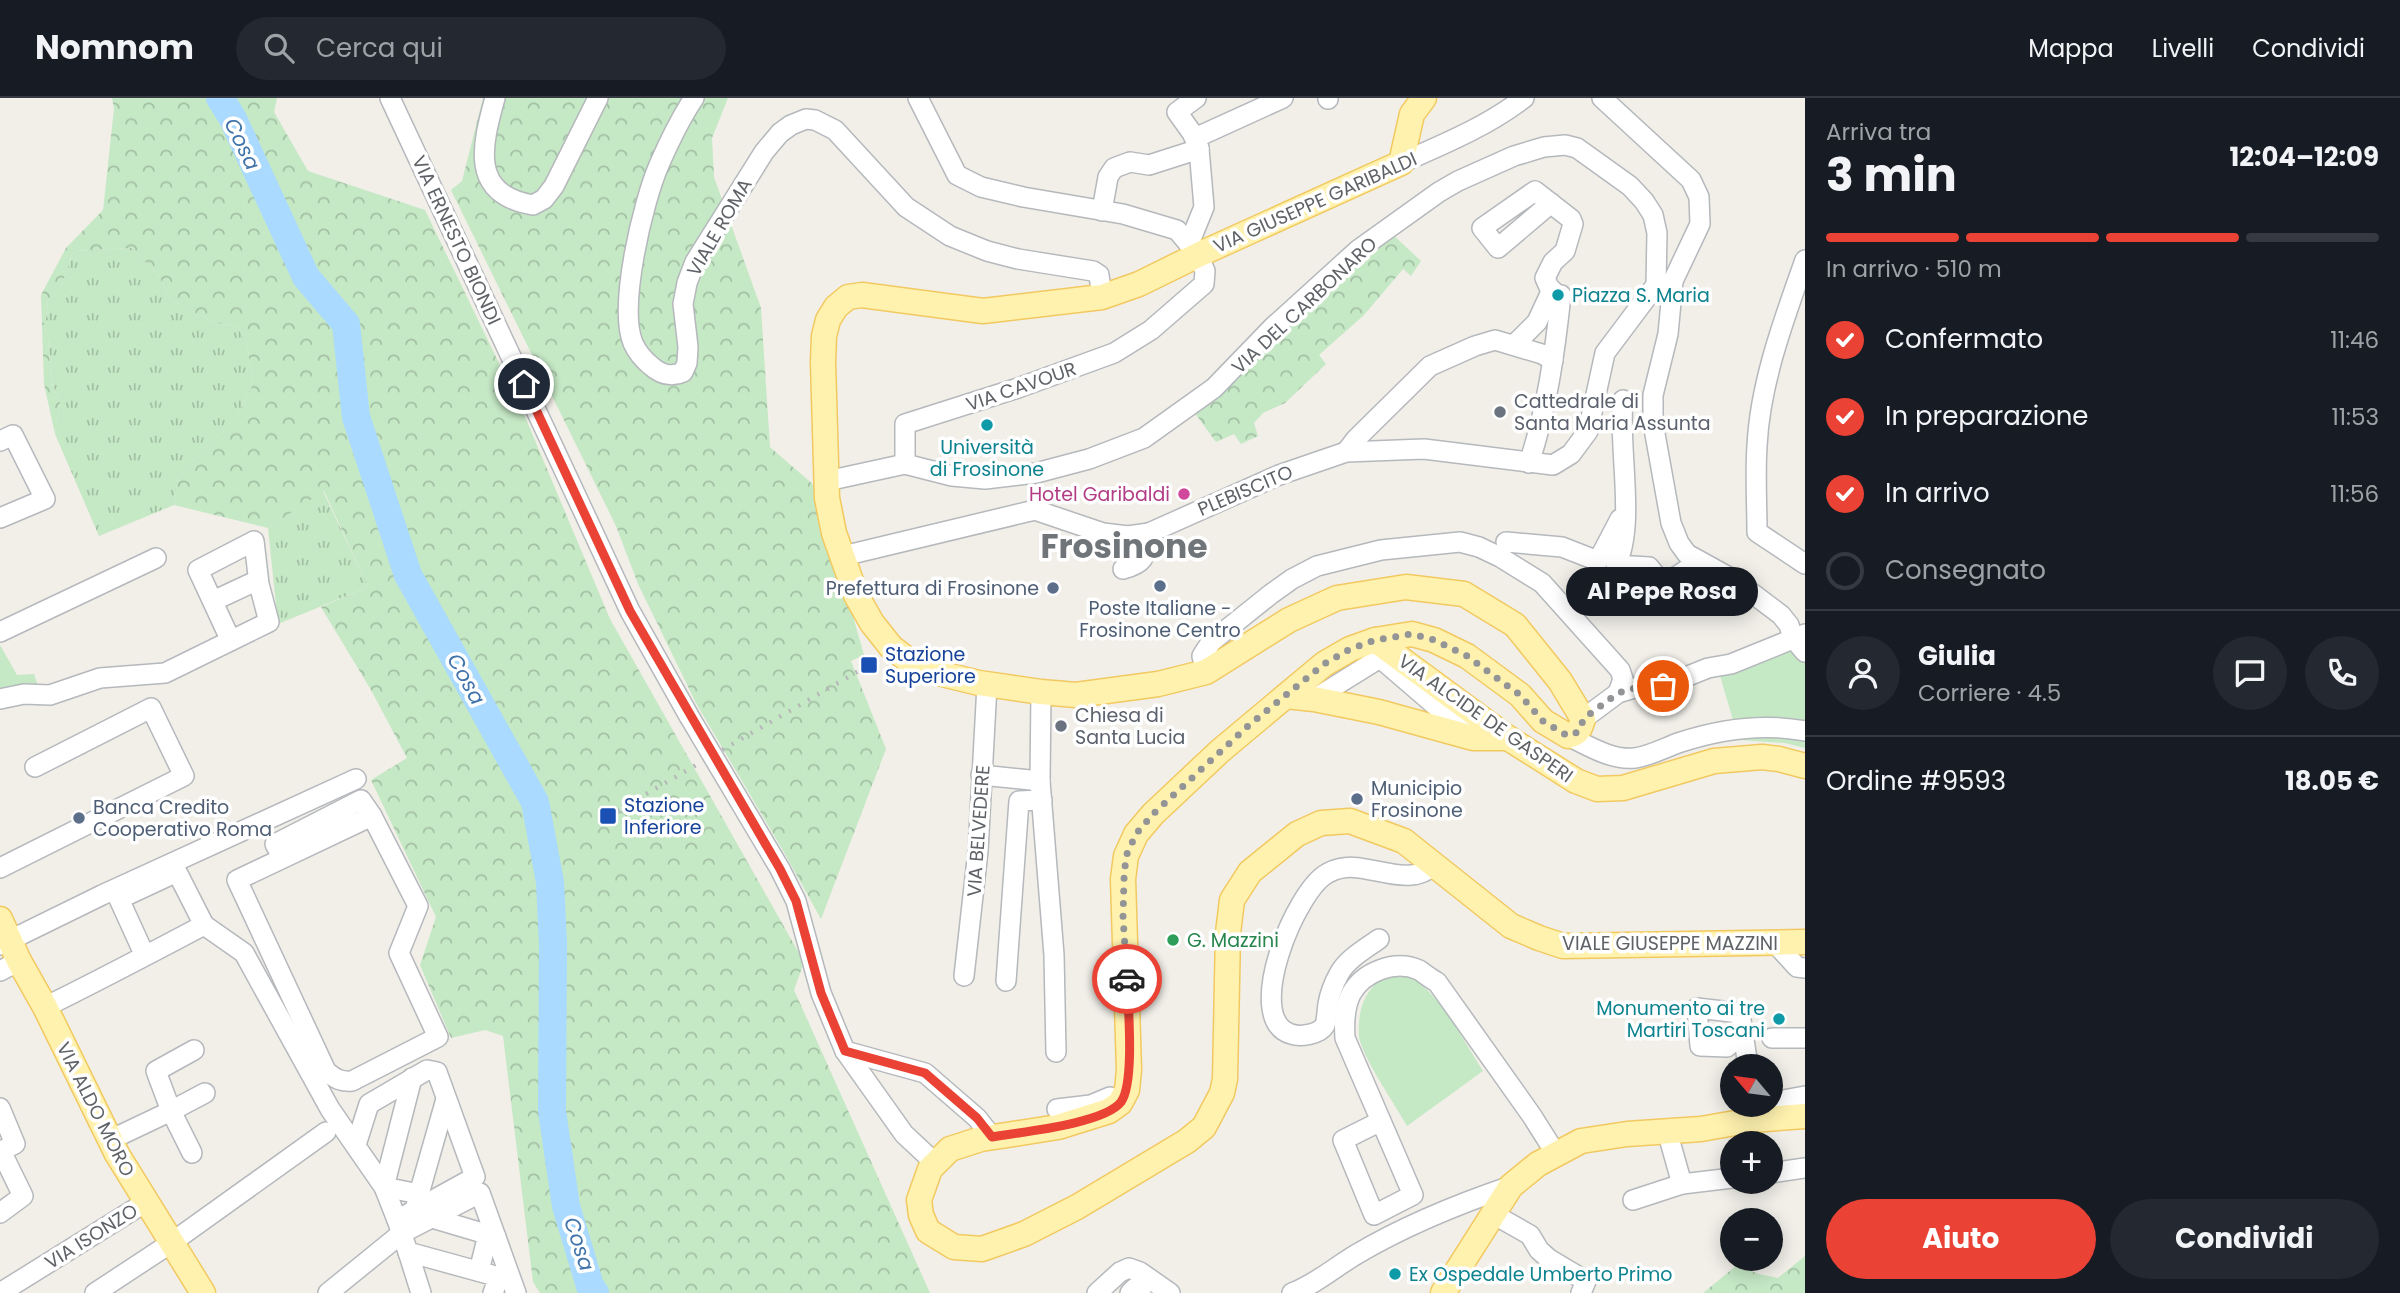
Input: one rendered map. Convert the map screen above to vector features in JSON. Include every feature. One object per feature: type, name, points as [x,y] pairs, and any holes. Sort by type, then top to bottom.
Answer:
[{"type":"main road","points":[[1401,163],[1412,114],[1424,98]]},
{"type":"main road","name":"VIA GIUSEPPE GARIBALDI","points":[[827,481],[824,336],[828,320],[836,307],[848,297],[887,297],[983,311],[1102,297],[1139,284],[1194,250],[1401,163]]},
{"type":"main road","points":[[827,481],[827,498],[834,533],[846,572],[872,623],[891,647],[908,660],[942,674],[987,685],[1076,695],[1158,684],[1206,672],[1289,620],[1337,598],[1406,587],[1418,588],[1464,594],[1515,625],[1560,681],[1576,727],[1543,721],[1520,695],[1467,656],[1434,640],[1412,634],[1375,640],[1350,649],[1324,664],[1211,759],[1153,814],[1136,834],[1126,856],[1124,879],[1129,1070],[1127,1090],[1120,1103],[1108,1111],[1058,1127],[992,1137],[950,1149],[935,1163]]},
{"type":"main road","name":"VIA ALCIDE DE GASPERI","points":[[1375,640],[1508,737],[1576,780],[1597,789],[1623,788],[1714,761],[1762,758],[1779,759],[1805,766]]},
{"type":"main road","points":[[1286,696],[1379,712],[1473,738],[1508,737]]},
{"type":"main road","name":"VIALE GIUSEPPE MAZZINI","points":[[935,1163],[930,1169],[919,1200],[921,1215],[928,1231],[954,1247],[982,1249],[1024,1234],[1077,1207],[1187,1141],[1204,1127],[1222,1093],[1225,1079],[1228,933],[1233,900],[1250,872],[1297,834],[1321,823],[1350,821],[1404,841],[1511,926],[1563,946],[1805,942]]},
{"type":"main road","name":"VIA ALDO MORO","points":[[6,947],[45,1007],[110,1140],[203,1293]]},
{"type":"main road","points":[[1783,1114],[1805,1116]]},
{"type":"main road","points":[[1443,1293],[1511,1185],[1538,1164],[1581,1141],[1627,1134],[1701,1129],[1736,1117]]},
{"type":"street","points":[[495,98],[484,136],[483,165],[491,182],[505,196],[533,205],[544,199],[554,186],[598,98]]},
{"type":"street","name":"VIALE ROMA","points":[[694,98],[658,167],[639,235],[628,316],[633,342],[641,356],[662,374],[674,376],[683,372],[687,363],[683,304],[695,262],[764,152],[790,125],[806,119],[815,120],[835,130],[905,207],[950,236],[987,251],[1018,259],[1093,271],[1099,275],[1102,297]]},
{"type":"street","points":[[918,98],[957,175],[981,187],[1123,214],[1177,230],[1194,250]]},
{"type":"street","points":[[1194,250],[1204,207],[1197,143],[1177,112],[1196,98]]},
{"type":"street","points":[[1102,211],[1108,177],[1114,168],[1130,162],[1149,165],[1283,98]]},
{"type":"street","name":"VIA GIUSEPPE GARIBALDI","points":[[1401,163],[1465,136],[1524,98]]},
{"type":"street","points":[[1602,98],[1696,188],[1701,212],[1700,224],[1664,283]]},
{"type":"street","name":"VIA ERNESTO BIONDI","points":[[393,101],[630,611],[796,901],[821,993],[845,1051],[904,1134],[935,1163]]},
{"type":"street","name":"VIA DEL CARBONARO","points":[[905,464],[952,476],[985,479],[1036,473],[1089,459],[1144,438],[1214,388],[1273,327],[1369,243],[1458,181],[1514,156],[1544,147],[1565,145],[1577,148],[1630,186],[1653,215],[1664,283],[1668,334],[1653,395],[1653,423],[1671,523],[1679,544],[1687,554],[1736,581],[1781,615],[1802,638]]},
{"type":"street","points":[[1551,203],[1571,219],[1573,224],[1565,251],[1553,262],[1545,278],[1556,294]]},
{"type":"street","name":"VIA CAVOUR","points":[[905,464],[905,424],[1018,388],[1114,353],[1151,330],[1204,284],[1205,271],[1194,250]]},
{"type":"street","points":[[1805,260],[1773,359],[1760,418],[1757,445],[1757,533],[1805,564]]},
{"type":"street","name":"PLEBISCITO","points":[[843,556],[1035,510],[1103,533],[1128,536],[1149,533],[1279,475],[1346,452],[1424,449],[1553,465],[1562,461],[1588,432],[1605,353],[1664,283]]},
{"type":"street","points":[[1514,345],[1537,322],[1550,294],[1561,295],[1543,413],[1529,463]]},
{"type":"street","points":[[1346,452],[1430,366],[1495,340],[1553,360]]},
{"type":"street","points":[[1623,400],[1621,436],[1626,526],[1621,554],[1616,565],[1648,567],[1662,583],[1678,576],[1699,561]]},
{"type":"street","points":[[0,442],[13,435],[45,499],[0,518]]},
{"type":"street","points":[[827,481],[905,464]]},
{"type":"street","points":[[1506,542],[1562,547],[1598,561],[1625,512]]},
{"type":"street","points":[[1122,569],[1136,565],[1145,557],[1149,533]]},
{"type":"street","points":[[0,699],[24,694],[50,695],[100,678],[165,673],[231,641],[269,622],[258,580],[254,541],[198,570],[231,641]]},
{"type":"street","points":[[1206,672],[1202,656],[1211,642],[1292,579],[1317,566],[1381,550],[1460,542],[1500,557],[1542,583],[1620,670],[1623,680],[1618,693]]},
{"type":"street","points":[[0,632],[156,558]]},
{"type":"street","points":[[213,601],[258,580]]},
{"type":"street","points":[[1802,638],[1731,664],[1708,668],[1663,686],[1638,687],[1618,693],[1576,727],[1599,751],[1634,758],[1683,741],[1734,729],[1767,726],[1805,731]]},
{"type":"street","points":[[1314,699],[1380,658],[1473,738]]},
{"type":"street","name":"VIA BELVEDERE","points":[[964,976],[975,886],[987,685]]},
{"type":"street","points":[[1041,692],[1041,791],[1054,955],[1056,1052]]},
{"type":"street","points":[[0,868],[184,776],[150,708],[35,768]]},
{"type":"street","points":[[981,775],[1041,791]]},
{"type":"street","points":[[6,947],[102,895],[356,779]]},
{"type":"street","points":[[1006,981],[1019,801],[1041,791]]},
{"type":"street","points":[[372,816],[418,906],[399,953],[438,1037],[428,1043],[352,1081],[335,1079],[326,1071],[237,880],[372,816]]},
{"type":"street","points":[[1379,939],[1340,971],[1331,991],[1325,1025],[1318,1031],[1305,1035],[1291,1034],[1278,1027],[1271,1014],[1273,977],[1293,917],[1312,886],[1328,873],[1350,866],[1412,875],[1436,865]]},
{"type":"street","points":[[145,956],[119,899],[177,872],[204,925],[244,953],[330,1109],[384,1187],[421,1293]]},
{"type":"street","points":[[45,1007],[204,925]]},
{"type":"street","points":[[1775,943],[1797,967],[1805,968]]},
{"type":"street","points":[[1381,1121],[1343,1140],[1374,1215],[1413,1195],[1381,1121],[1345,1038],[1344,1017],[1352,993],[1368,975],[1390,966],[1416,969],[1437,982],[1556,1154]]},
{"type":"street","points":[[1057,1109],[1091,1105],[1116,1095],[1119,1048],[1128,1031]]},
{"type":"street","points":[[1743,1031],[1746,1054]]},
{"type":"street","points":[[1772,1038],[1805,1038]]},
{"type":"street","points":[[384,1187],[430,1049],[428,1043]]},
{"type":"street","points":[[192,1153],[171,1111],[156,1070],[194,1050]]},
{"type":"street","points":[[845,1051],[925,1073],[977,1118],[992,1137]]},
{"type":"street","points":[[330,1109],[369,1104],[420,1074],[437,1072],[478,1185],[505,1286]]},
{"type":"street","points":[[110,1140],[205,1093]]},
{"type":"street","points":[[1783,1100],[1805,1096]]},
{"type":"street","points":[[327,1293],[402,1235],[422,1207],[446,1098]]},
{"type":"street","points":[[356,1145],[369,1104]]},
{"type":"street","points":[[0,1108],[15,1144],[1,1151],[23,1196],[0,1213]]},
{"type":"street","points":[[1667,1131],[1682,1184]]},
{"type":"street","points":[[95,1293],[171,1243],[326,1132]]},
{"type":"street","points":[[1783,1171],[1805,1168]]},
{"type":"street","points":[[1633,1200],[1682,1184],[1720,1179]]},
{"type":"street","points":[[422,1207],[478,1185]]},
{"type":"street","points":[[1292,1293],[1308,1287],[1358,1254],[1448,1208],[1511,1185]]},
{"type":"street","points":[[384,1187],[422,1207],[492,1236]]},
{"type":"street","name":"VIA ISONZO","points":[[0,1293],[146,1202]]},
{"type":"street","points":[[1493,1214],[1530,1235],[1539,1250],[1549,1259],[1586,1281],[1581,1293]]},
{"type":"street","points":[[402,1235],[505,1286]]},
{"type":"street","points":[[479,1271],[492,1236]]},
{"type":"street","points":[[1097,1293],[1120,1272],[1129,1268],[1140,1272],[1170,1293]]},
{"type":"street","points":[[1130,1293],[1135,1288],[1141,1293]]},
{"type":"green space","points":[[112,98],[277,98],[274,112],[308,171],[425,210],[526,419],[610,619],[804,962],[794,990],[930,1293],[540,1293],[533,1282],[503,1036],[485,1030],[451,1038],[420,965],[436,917],[371,780],[407,758],[371,690],[321,607],[368,587],[324,491],[268,528],[174,505],[178,477],[238,414],[253,384],[247,343],[237,327],[212,322],[170,299],[159,276],[132,248],[73,251],[60,291],[47,301],[48,310],[44,325],[48,337],[51,381],[60,402],[55,434],[44,384],[41,295],[66,248],[103,210],[114,109]]},
{"type":"green space","points":[[483,98],[728,98],[712,138],[714,177],[761,308],[770,447],[816,487],[864,655],[851,661],[886,749],[821,919],[696,703],[638,584],[616,526],[451,190],[462,181]]},
{"type":"green space","points":[[1391,233],[1421,261],[1411,276],[1403,269],[1364,315],[1319,355],[1326,364],[1285,403],[1263,413],[1254,423],[1258,436],[1241,444],[1234,434],[1216,442],[1194,412]]},
{"type":"green space","points":[[132,248],[159,276],[170,299],[212,322],[237,327],[247,343],[253,384],[238,414],[178,477],[174,505],[99,536],[55,434],[60,402],[51,381],[48,337],[44,325],[48,310],[47,301],[60,291],[73,251]]},
{"type":"green space","points":[[323,491],[368,587],[278,624],[268,528]]},
{"type":"green space","points":[[0,645],[17,675],[34,674],[40,692],[0,693]]},
{"type":"green space","points":[[1787,647],[1805,662],[1805,748],[1785,743],[1739,740],[1720,676]]},
{"type":"green space","points":[[1403,973],[1416,980],[1439,1003],[1483,1071],[1407,1126],[1369,1061],[1359,1033],[1362,1005],[1370,990],[1384,978]]},
{"type":"green space","points":[[1805,1256],[1805,1293],[1703,1293],[1730,1271],[1752,1271],[1778,1278]]},
{"type":"waterway","name":"Cosa","points":[[220,98],[233,119],[306,277],[346,324],[356,417],[408,575],[535,802],[550,882],[553,943],[552,1111],[566,1206],[590,1286],[595,1293]]},
{"type":"railway","points":[[608,816],[869,665]]},
{"type":"way so far","points":[[1127,979],[1123,917],[1124,879],[1126,856],[1136,834],[1153,814],[1248,726],[1324,664],[1350,649],[1375,640],[1412,634],[1434,640],[1467,656],[1520,695],[1543,721],[1568,736],[1580,729],[1583,719],[1618,693],[1638,687],[1663,686]]},
{"type":"place","name":"Piazza S. Maria","points":[[1558,295]]},
{"type":"place","name":"Cattedrale di Santa Maria Assunta","points":[[1500,412]]},
{"type":"place","name":"Università di Frosinone","points":[[987,425]]},
{"type":"place","name":"Hotel Garibaldi","points":[[1184,494]]},
{"type":"place","name":"Poste Italiane - Frosinone Centro","points":[[1160,586]]},
{"type":"place","name":"Prefettura di Frosinone","points":[[1053,588]]},
{"type":"place","name":"Stazione Superiore","points":[[869,665]]},
{"type":"place","name":"Al Pepe Rosa","points":[[1663,686]]},
{"type":"place","name":"Chiesa di Santa Lucia","points":[[1061,726]]},
{"type":"place","name":"Municipio Frosinone","points":[[1357,799]]},
{"type":"place","name":"Stazione Inferiore","points":[[608,816]]},
{"type":"place","name":"Banca Credito Cooperativo Roma","points":[[79,818]]},
{"type":"place","name":"G. Mazzini","points":[[1173,940]]},
{"type":"place","name":"Monumento ai tre Martiri Toscani","points":[[1779,1019]]},
{"type":"place","name":"Ex Ospedale Umberto Primo","points":[[1395,1274]]},
{"type":"district","name":"Frosinone","points":[[1124,546]]},
{"type":"route","points":[[524,384],[630,611],[796,901],[821,993],[845,1051],[925,1073],[977,1118],[992,1137],[1058,1127],[1108,1111],[1120,1103],[1127,1090],[1127,979]]}]
